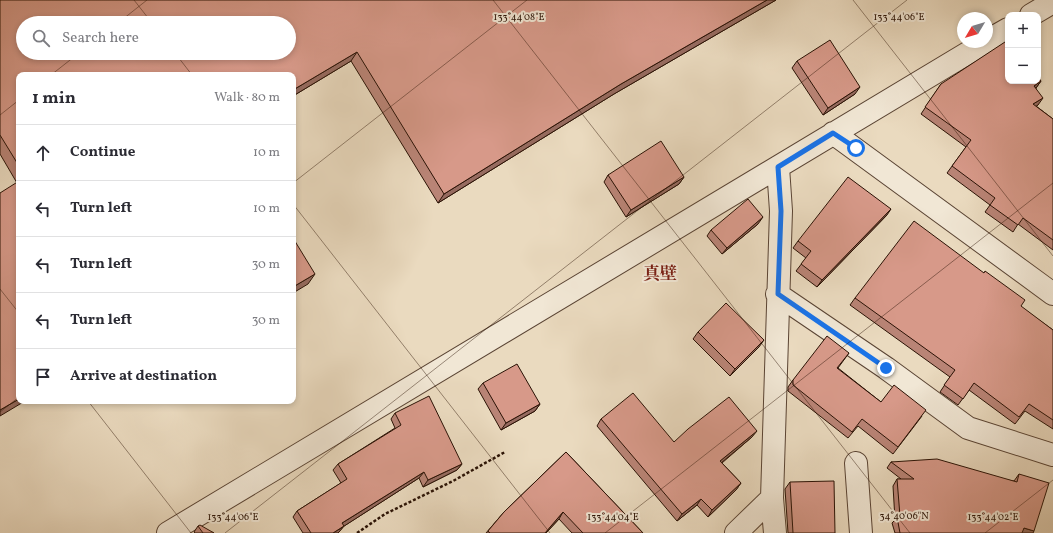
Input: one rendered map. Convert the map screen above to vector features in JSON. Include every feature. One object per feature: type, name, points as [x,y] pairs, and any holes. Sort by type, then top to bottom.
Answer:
[{"type":"street","points":[[1036,12],[1053,2]]},
{"type":"street","points":[[993,38],[1005,31]]},
{"type":"street","points":[[168,533],[976,48]]},
{"type":"street","points":[[833,133],[1053,294]]},
{"type":"street","points":[[775,533],[772,498],[781,211],[778,167]]},
{"type":"street","points":[[778,294],[886,368],[968,428],[1053,455]]},
{"type":"street","points":[[856,463],[861,533]]},
{"type":"street","points":[[736,533],[772,498]]},
{"type":"path","points":[[357,533],[385,514],[454,481],[505,452]]},
{"type":"building","points":[[0,0],[767,0],[621,84],[444,194],[357,52],[296,88],[296,72],[16,72],[16,161],[0,135]]},
{"type":"building","points":[[830,40],[860,87],[828,108],[797,61]]},
{"type":"building","points":[[1005,42],[1005,84],[1037,84],[1034,86],[1043,98],[1033,104],[1053,119],[1053,240],[1023,218],[1018,225],[990,205],[995,198],[952,166],[971,140],[925,107],[941,84]]},
{"type":"building","points":[[661,141],[684,177],[631,210],[608,175]]},
{"type":"building","points":[[848,177],[891,209],[822,280],[801,264],[811,251],[798,241]]},
{"type":"building","points":[[16,183],[16,401],[0,410],[0,193]]},
{"type":"building","points":[[748,199],[763,217],[727,248],[711,230]]},
{"type":"building","points":[[914,221],[984,273],[985,271],[1025,300],[1021,306],[1053,330],[1053,420],[1029,404],[1019,417],[974,383],[963,399],[944,385],[955,370],[855,298]]},
{"type":"building","points":[[296,243],[315,274],[296,285]]},
{"type":"building","points":[[726,303],[764,340],[735,369],[698,332]]},
{"type":"building","points":[[827,336],[849,353],[837,368],[881,402],[894,385],[926,410],[898,447],[862,419],[852,432],[793,385],[793,380]]},
{"type":"building","points":[[517,364],[540,404],[506,423],[483,383]]},
{"type":"building","points":[[633,393],[674,442],[729,397],[757,431],[720,461],[741,483],[712,510],[701,499],[682,514],[601,419]]},
{"type":"building","points":[[429,396],[462,464],[428,480],[424,472],[342,523],[344,526],[333,533],[311,533],[297,511],[347,479],[338,464],[401,425],[395,413]]},
{"type":"building","points":[[566,452],[643,533],[583,533],[563,512],[545,533],[490,533],[488,531],[504,512]]},
{"type":"building","points":[[937,459],[1017,482],[1019,474],[1049,483],[1034,531],[1024,528],[1022,533],[900,533],[897,517],[900,516],[897,479],[914,479],[891,462]]},
{"type":"building","points":[[834,481],[835,533],[793,533],[790,482]]},
{"type":"building","points":[[200,525],[214,533],[203,533],[198,526]]},
{"type":"district","name":"真壁","points":[[660,273]]},
{"type":"route","points":[[856,148],[833,133],[778,167],[781,211],[778,294],[886,368]]}]
